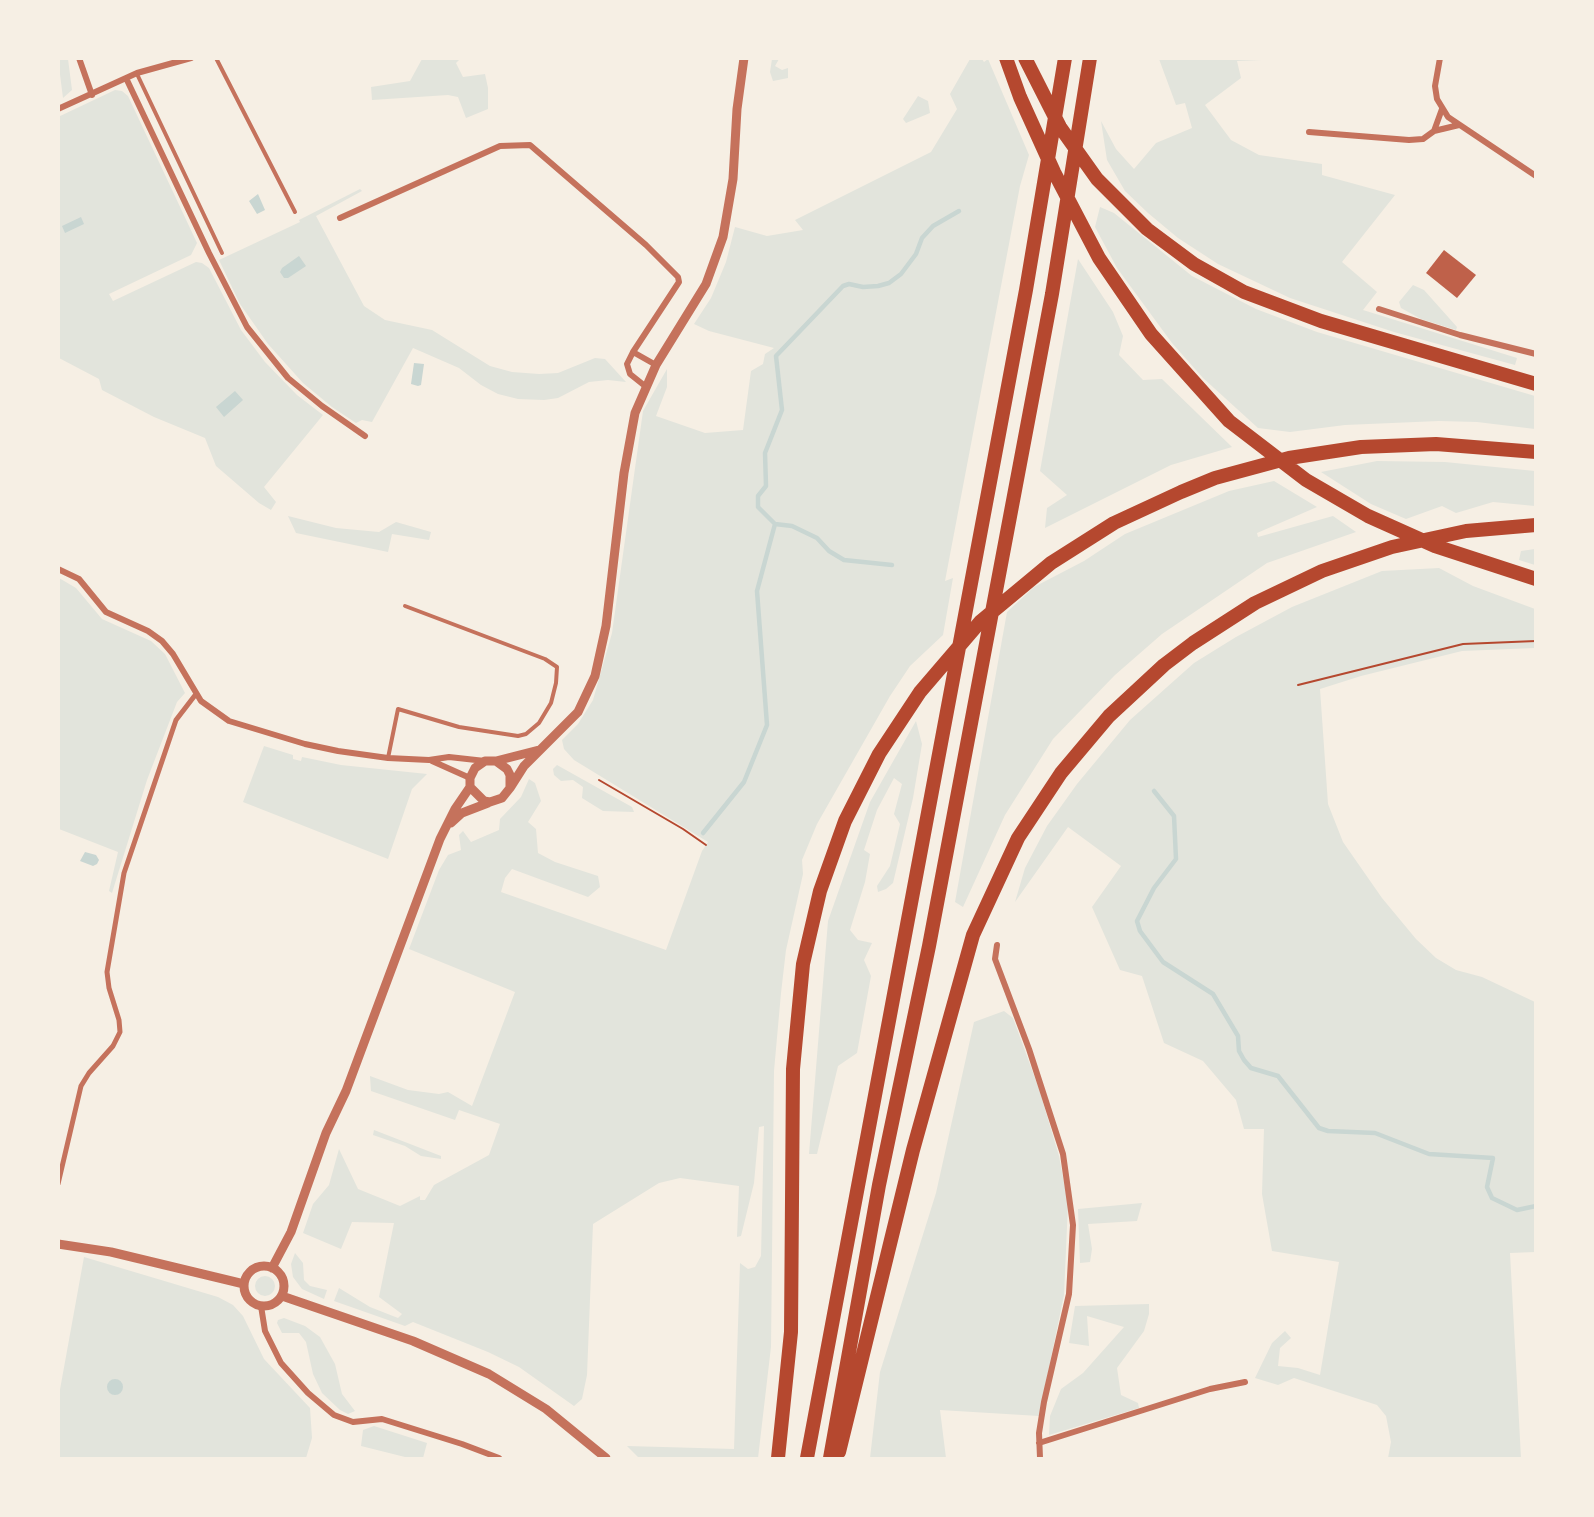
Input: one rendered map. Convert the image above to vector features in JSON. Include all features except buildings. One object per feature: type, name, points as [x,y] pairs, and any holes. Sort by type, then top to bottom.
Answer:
[{"type":"highway","points":[[1006,58],[1020,97],[1066,197],[1099,258],[1151,334],[1229,421],[1288,468],[1368,516],[1434,546],[1536,579]]},
{"type":"highway","points":[[807,1458],[1026,290],[1065,58]]},
{"type":"highway","points":[[830,1458],[879,1185],[929,946],[1054,282],[1090,58]]},
{"type":"highway","points":[[1026,59],[1060,127],[1110,194],[1170,247],[1208,273],[1257,298],[1343,328],[1536,384]]},
{"type":"highway","points":[[778,1458],[791,1332],[793,1069],[803,964],[820,891],[845,821],[879,754],[920,692],[980,622],[1051,563],[1114,523],[1180,492],[1224,476],[1289,458],[1361,447],[1436,444],[1536,452]]},
{"type":"highway","points":[[838,1458],[910,1161],[973,935],[1013,847],[1061,773],[1109,716],[1164,665],[1208,632],[1255,603],[1322,571],[1392,547],[1466,531],[1536,525]]},
{"type":"street","points":[[79,58],[92,95]]},
{"type":"street","points":[[58,109],[137,73],[191,58]]},
{"type":"street","points":[[449,825],[462,813],[502,798],[539,750],[557,736],[578,712],[596,676],[609,607],[630,434],[645,386],[698,300],[723,237],[733,179],[737,109],[744,58]]},
{"type":"street","points":[[1440,58],[1435,86],[1442,109],[1459,125],[1536,176]]},
{"type":"street","points":[[126,78],[208,253],[247,327],[288,378],[322,406],[365,435]]},
{"type":"street","points":[[1434,131],[1442,109]]},
{"type":"street","points":[[1309,132],[1409,140],[1422,139],[1434,131],[1459,125]]},
{"type":"street","points":[[340,218],[500,146],[530,145],[646,245],[678,277],[679,282],[627,364],[630,374],[645,386]]},
{"type":"street","points":[[1379,309],[1460,335],[1536,354]]},
{"type":"street","points":[[633,352],[656,365]]},
{"type":"street","points":[[58,569],[79,579],[106,612],[148,631],[162,641],[173,654],[196,694],[208,707],[229,721],[305,744],[388,758],[429,760],[449,757],[496,762],[502,764],[510,775],[510,788]]},
{"type":"street","points":[[58,1184],[81,1086],[89,1073],[113,1046],[120,1032],[107,972],[124,873],[176,720],[196,694]]},
{"type":"street","points":[[496,762],[539,750]]},
{"type":"street","points":[[429,760],[453,768],[470,783],[478,798],[490,802]]},
{"type":"street","points":[[272,1268],[291,1232],[326,1133],[346,1091],[434,856],[455,809],[470,783],[475,768],[485,761]]},
{"type":"street","points":[[997,945],[995,959],[1040,1079],[1063,1154],[1073,1225],[1069,1294],[1044,1402],[1039,1443],[1040,1458]]},
{"type":"street","points":[[58,1244],[111,1252],[244,1284]]},
{"type":"street","points":[[256,1268],[272,1268],[278,1271],[284,1283],[282,1296],[273,1304],[261,1306],[250,1300],[244,1284],[248,1275],[256,1268]]},
{"type":"street","points":[[282,1296],[413,1341],[489,1374],[546,1409],[606,1458]]},
{"type":"street","points":[[261,1306],[265,1331],[281,1363],[308,1393],[334,1415],[353,1422],[382,1419],[499,1458]]},
{"type":"street","points":[[1039,1443],[1210,1389],[1245,1382]]},
{"type":"lane","points":[[216,58],[295,212]]},
{"type":"lane","points":[[137,73],[222,253]]},
{"type":"lane","points":[[388,758],[398,709],[459,727],[518,736],[526,734],[539,723],[551,703],[556,683],[557,668],[545,659],[405,606]]},
{"type":"path","points":[[1298,685],[1463,644],[1536,641]]},
{"type":"path","points":[[599,780],[683,828],[706,845]]},
{"type":"shaded area","points":[[58,59],[68,59],[72,90],[63,98]]},
{"type":"shaded area","points":[[422,59],[460,59],[456,63],[463,77],[485,74],[488,109],[466,118],[458,97],[448,95],[372,100],[371,87],[410,81]]},
{"type":"shaded area","points":[[772,59],[779,59],[775,66],[782,70],[788,68],[788,78],[773,81],[770,72]]},
{"type":"shaded area","points":[[970,59],[982,59],[984,62],[988,59],[1029,155],[1020,186],[945,581],[953,578],[943,635],[910,666],[890,696],[817,824],[802,860],[803,874],[786,950],[774,1071],[771,1347],[758,1458],[639,1458],[627,1446],[734,1449],[740,1263],[748,1269],[755,1267],[761,1256],[764,1126],[759,1127],[754,1183],[741,1236],[737,1237],[739,1186],[680,1178],[659,1183],[593,1224],[587,1375],[582,1399],[574,1406],[519,1367],[488,1352],[413,1322],[405,1326],[334,1301],[339,1288],[370,1307],[398,1318],[402,1314],[379,1297],[394,1223],[352,1222],[341,1249],[303,1233],[313,1204],[329,1185],[339,1149],[358,1189],[400,1206],[420,1196],[420,1200],[425,1200],[434,1185],[489,1155],[500,1124],[459,1110],[455,1120],[371,1091],[370,1076],[408,1090],[439,1094],[448,1092],[472,1106],[515,992],[409,949],[439,870],[448,855],[461,850],[459,835],[463,831],[471,842],[499,830],[500,819],[521,797],[529,779],[535,783],[541,801],[528,822],[536,829],[538,853],[555,862],[598,876],[600,887],[588,897],[512,869],[505,878],[501,892],[666,950],[702,851],[708,842],[574,760],[564,749],[562,740],[578,724],[593,700],[612,633],[643,411],[667,369],[667,387],[656,416],[705,433],[743,430],[751,371],[763,364],[765,354],[774,348],[709,331],[694,324],[711,298],[726,262],[735,227],[767,236],[803,230],[795,220],[931,152],[957,109],[950,94]]},
{"type":"shaded area","points":[[1159,59],[1286,59],[1237,61],[1241,78],[1205,105],[1231,140],[1259,155],[1322,164],[1322,175],[1395,195],[1342,262],[1377,292],[1363,310],[1517,358],[1515,365],[1394,332],[1290,298],[1218,264],[1178,238],[1148,213],[1125,191],[1107,160],[1101,121],[1116,149],[1134,169],[1156,143],[1192,128],[1185,103],[1176,105]]},
{"type":"shaded area","points":[[115,90],[122,91],[128,96],[197,243],[191,255],[109,294],[113,301],[196,262],[202,263],[209,268],[241,330],[265,362],[297,395],[323,415],[264,487],[276,502],[271,510],[259,503],[216,466],[205,438],[154,417],[102,390],[99,379],[59,358],[58,117]]},
{"type":"shaded area","points":[[918,96],[928,101],[930,113],[906,123],[903,119]]},
{"type":"shaded area","points":[[360,189],[362,191],[316,216],[364,306],[385,320],[432,330],[490,366],[512,372],[558,373],[595,358],[605,359],[626,382],[608,380],[589,382],[558,398],[518,399],[498,394],[481,385],[459,368],[413,348],[372,422],[362,420],[356,423],[332,407],[303,383],[268,344],[240,304],[219,260],[300,222],[299,220]]},
{"type":"shaded area","points":[[258,194],[265,210],[257,214],[249,201]]},
{"type":"shaded area","points":[[1100,207],[1114,213],[1192,276],[1256,309],[1317,332],[1535,396],[1535,429],[1477,422],[1439,421],[1345,425],[1290,432],[1258,428],[1203,378],[1172,343],[1117,268],[1095,227]]},
{"type":"shaded area","points":[[81,217],[84,224],[65,233],[62,226]]},
{"type":"shaded area","points":[[299,256],[306,266],[288,278],[284,278],[280,272],[282,268]]},
{"type":"shaded area","points":[[1078,259],[1113,312],[1123,336],[1119,355],[1143,380],[1162,379],[1232,447],[1171,465],[1045,528],[1047,508],[1067,495],[1040,471]]},
{"type":"shaded area","points":[[1413,285],[1424,290],[1457,327],[1456,330],[1421,319],[1401,308],[1399,302]]},
{"type":"shaded area","points":[[414,363],[424,364],[421,385],[418,386],[411,384]]},
{"type":"shaded area","points":[[235,391],[243,400],[224,417],[216,407]]},
{"type":"shaded area","points":[[1377,461],[1445,462],[1535,471],[1535,506],[1493,502],[1456,513],[1442,506],[1406,519],[1371,504],[1321,472]]},
{"type":"shaded area","points":[[1274,481],[1317,507],[1257,533],[1258,537],[1333,516],[1356,532],[1267,563],[1162,634],[1115,675],[1053,739],[1005,815],[963,907],[955,902],[1007,612],[1034,587],[1084,561],[1125,534],[1229,491]]},
{"type":"shaded area","points":[[288,516],[336,528],[379,532],[396,522],[431,532],[429,540],[392,534],[388,552],[296,533]]},
{"type":"shaded area","points":[[1535,549],[1535,565],[1519,560],[1521,551]]},
{"type":"shaded area","points":[[1439,568],[1473,586],[1535,609],[1535,648],[1462,651],[1361,676],[1320,689],[1328,804],[1343,842],[1382,898],[1416,939],[1436,958],[1456,970],[1482,977],[1535,1002],[1535,1252],[1510,1253],[1521,1458],[1388,1458],[1391,1442],[1386,1416],[1377,1405],[1294,1378],[1278,1385],[1255,1378],[1272,1343],[1285,1331],[1291,1338],[1280,1348],[1278,1366],[1298,1368],[1320,1375],[1339,1262],[1272,1251],[1262,1194],[1264,1129],[1244,1129],[1236,1100],[1203,1061],[1164,1043],[1142,976],[1120,970],[1092,907],[1121,866],[1068,827],[1015,902],[1025,868],[1047,826],[1077,784],[1130,720],[1194,663],[1292,607],[1382,571]]},
{"type":"shaded area","points":[[59,578],[76,588],[102,619],[151,641],[165,654],[185,693],[177,702],[147,780],[112,893],[109,891],[118,852],[59,829]]},
{"type":"shaded area","points":[[916,721],[922,744],[913,798],[893,883],[886,889],[878,892],[877,886],[890,866],[900,824],[894,814],[902,784],[894,778],[877,810],[864,850],[870,854],[865,882],[850,930],[858,940],[872,943],[864,960],[871,976],[857,1053],[838,1066],[817,1154],[809,1154],[828,921],[870,802]]},
{"type":"shaded area","points":[[264,746],[293,755],[293,759],[301,761],[302,757],[341,765],[427,774],[412,789],[388,859],[243,802]]},
{"type":"shaded area","points":[[557,765],[632,807],[634,812],[603,811],[582,798],[583,787],[573,780],[561,781],[554,775],[553,769]]},
{"type":"shaded area","points":[[85,852],[96,855],[99,860],[97,864],[93,866],[80,861]]},
{"type":"shaded area","points":[[1004,1011],[1013,1018],[1039,1089],[1059,1156],[1068,1204],[1064,1295],[1039,1416],[940,1410],[946,1458],[870,1458],[880,1372],[936,1193],[974,1022]]},
{"type":"shaded area","points":[[374,1130],[441,1156],[441,1159],[421,1156],[405,1146],[373,1135]]},
{"type":"shaded area","points":[[1142,1203],[1137,1221],[1088,1224],[1092,1249],[1090,1262],[1080,1263],[1078,1209]]},
{"type":"shaded area","points":[[295,1253],[303,1263],[304,1280],[310,1286],[327,1290],[324,1299],[302,1289],[293,1277],[291,1264]]},
{"type":"shaded area","points":[[84,1257],[218,1297],[233,1305],[243,1316],[264,1359],[310,1408],[312,1438],[306,1458],[59,1458],[59,1395]]},
{"type":"shaded area","points":[[265,1276],[272,1279],[275,1286],[272,1293],[265,1296],[258,1293],[255,1286],[258,1279]]},
{"type":"shaded area","points":[[1149,1304],[1149,1314],[1144,1331],[1117,1368],[1121,1395],[1138,1403],[1139,1408],[1049,1435],[1050,1416],[1061,1389],[1083,1373],[1124,1327],[1087,1316],[1089,1346],[1069,1343],[1075,1306]]},
{"type":"shaded area","points":[[284,1318],[305,1326],[320,1337],[335,1364],[342,1394],[355,1411],[348,1414],[340,1410],[322,1393],[313,1374],[306,1342],[299,1333],[282,1333],[277,1323],[278,1320]]},
{"type":"shaded area","points":[[112,1379],[118,1379],[123,1387],[121,1393],[112,1395],[107,1390],[107,1384]]},
{"type":"shaded area","points":[[374,1426],[427,1443],[423,1458],[409,1458],[361,1446],[363,1430]]},
{"type":"waterway","points":[[892,565],[844,560],[829,551],[817,538],[792,526],[775,524],[758,507],[758,496],[766,486],[765,453],[782,410],[776,356],[843,286],[849,284],[863,287],[878,286],[889,283],[901,274],[916,254],[922,238],[933,226],[959,211]]},
{"type":"waterway","points":[[703,833],[744,782],[767,725],[757,591],[775,524]]},
{"type":"waterway","points":[[1154,791],[1174,816],[1176,859],[1154,888],[1137,921],[1140,931],[1163,962],[1213,994],[1238,1036],[1239,1051],[1251,1068],[1278,1076],[1319,1128],[1328,1131],[1375,1133],[1429,1154],[1493,1158],[1487,1187],[1492,1198],[1517,1210],[1536,1206]]}]
